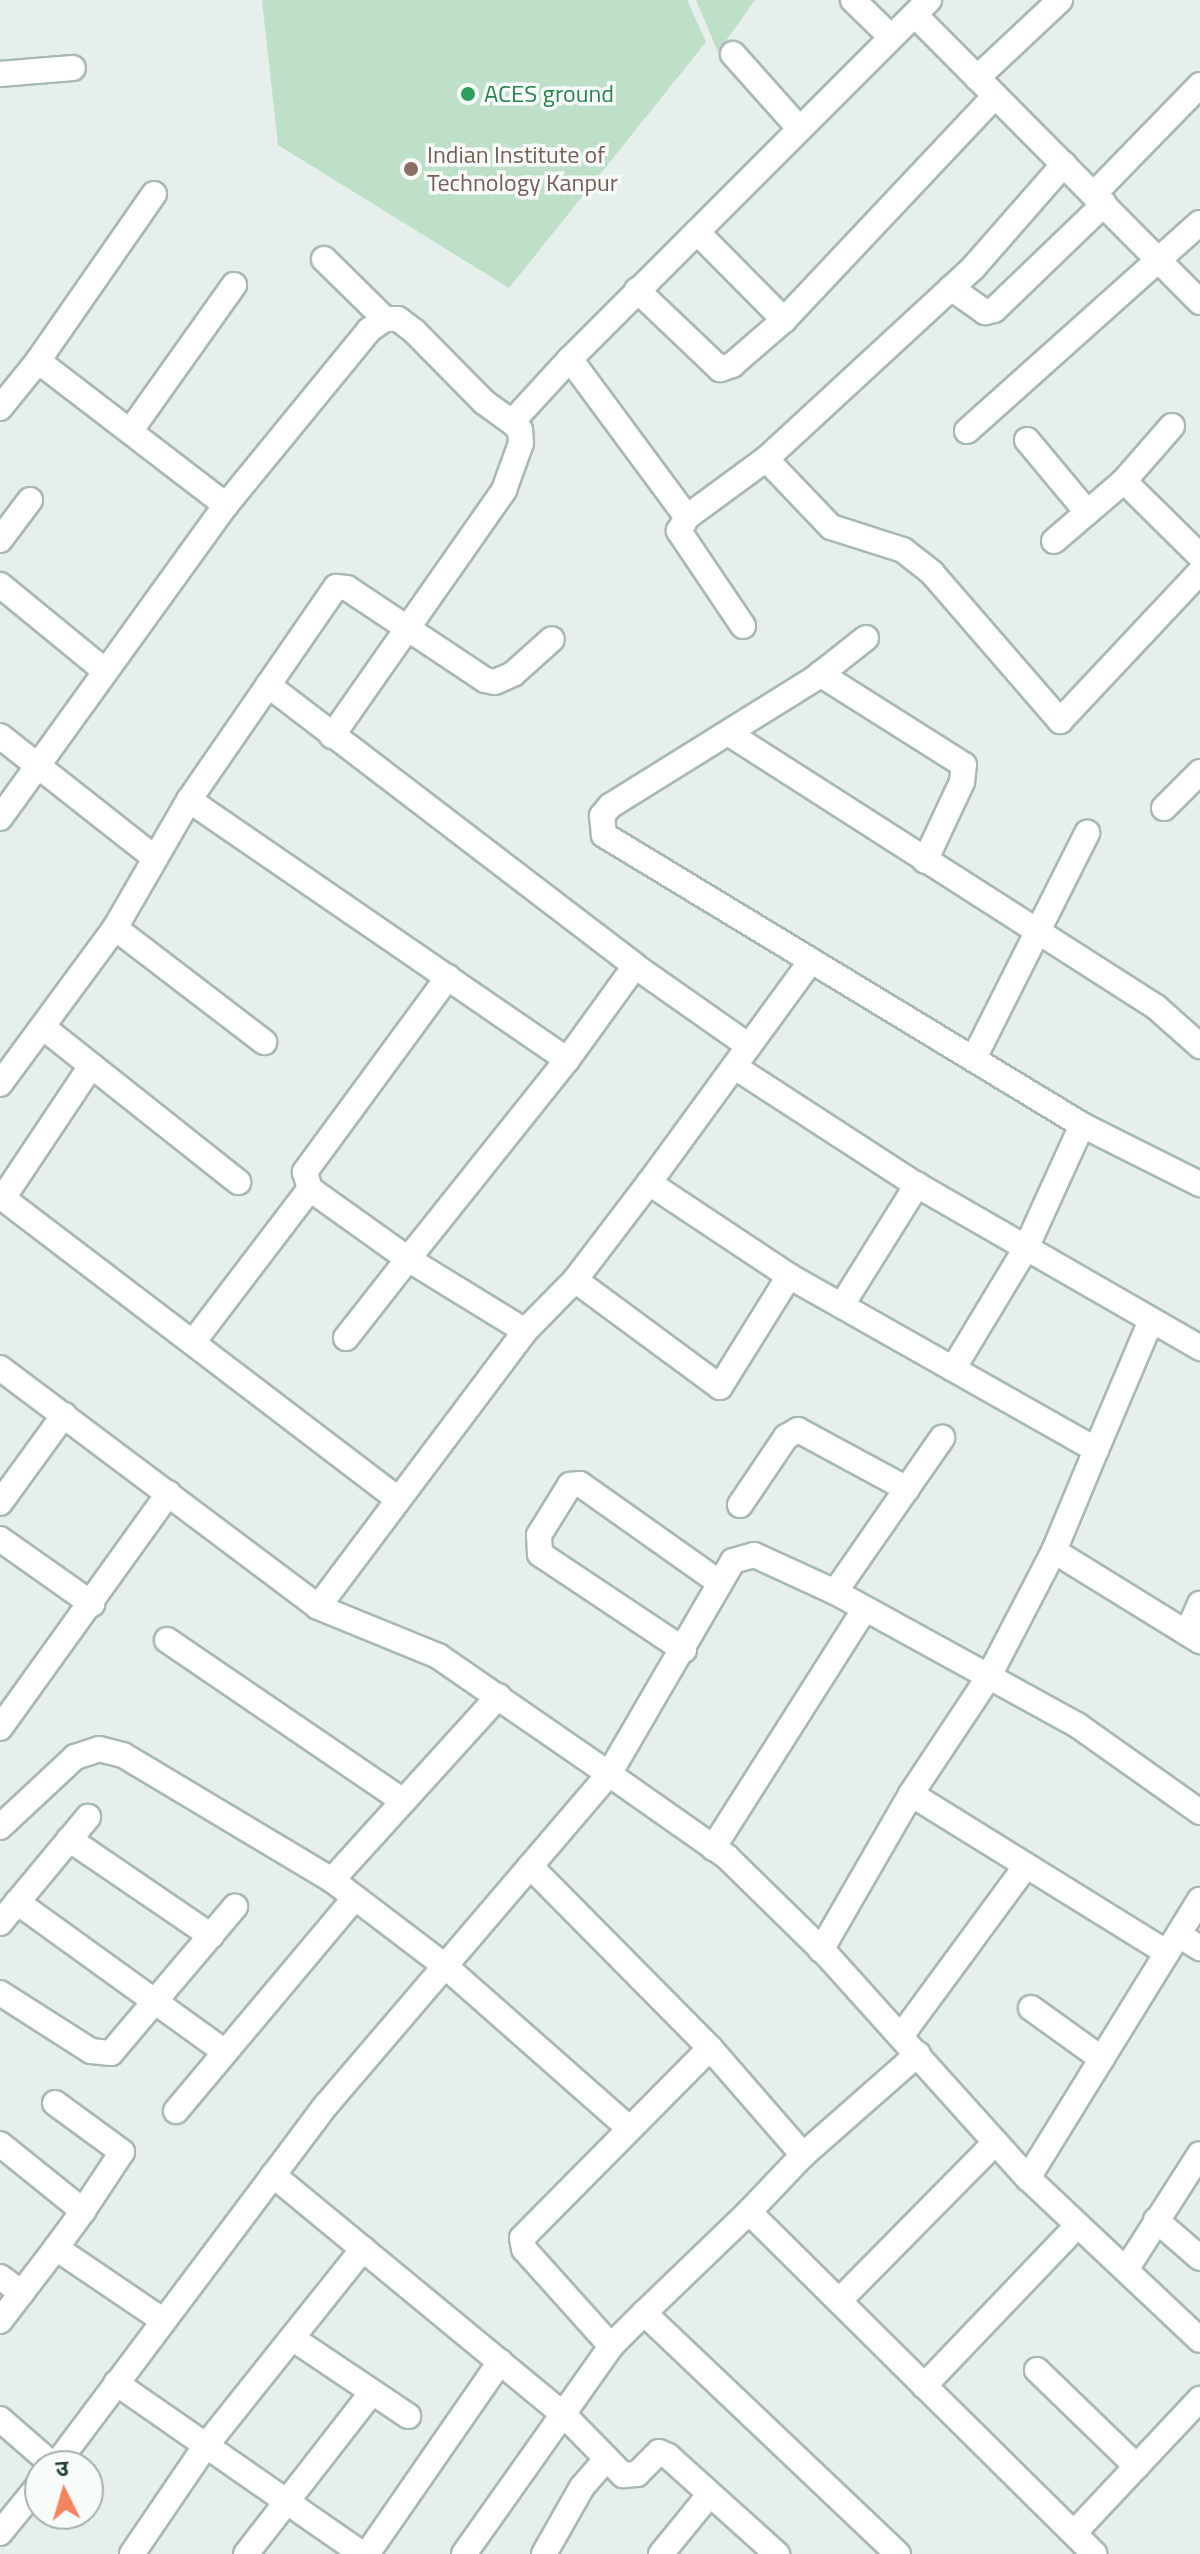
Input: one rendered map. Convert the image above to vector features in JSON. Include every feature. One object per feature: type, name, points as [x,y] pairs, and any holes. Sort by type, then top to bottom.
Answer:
[{"type":"street","points":[[853,0],[891,37]]},
{"type":"street","points":[[977,78],[1060,0]]},
{"type":"street","points":[[512,422],[637,290],[922,8],[977,78],[1200,302]]},
{"type":"street","points":[[733,54],[799,128]]},
{"type":"street","points":[[0,74],[73,68]]},
{"type":"street","points":[[951,288],[985,312],[994,310],[1099,199],[1200,85]]},
{"type":"street","points":[[637,290],[720,369],[732,365],[784,320],[995,96]]},
{"type":"street","points":[[743,626],[683,543],[679,531],[687,517],[766,459],[951,288],[1064,164]]},
{"type":"street","points":[[0,408],[38,361],[154,194]]},
{"type":"street","points":[[967,431],[1156,259],[1200,223]]},
{"type":"street","points":[[697,232],[784,320]]},
{"type":"street","points":[[324,259],[385,319]]},
{"type":"street","points":[[131,430],[234,285]]},
{"type":"street","points":[[0,818],[226,505],[369,330],[385,319],[398,319],[414,331],[484,402],[520,430],[521,443],[504,490],[332,736]]},
{"type":"street","points":[[570,359],[687,517]]},
{"type":"street","points":[[38,361],[226,505]]},
{"type":"street","points":[[1054,541],[1124,481],[1172,426]]},
{"type":"street","points":[[1027,440],[1087,512]]},
{"type":"street","points":[[766,459],[831,527],[903,550],[932,573],[1060,721],[1200,572]]},
{"type":"street","points":[[1124,481],[1200,556]]},
{"type":"street","points":[[0,540],[30,500]]},
{"type":"street","points":[[0,585],[104,670]]},
{"type":"street","points":[[0,1084],[115,928],[189,800],[336,587],[347,588],[406,632],[495,682],[513,674],[552,639]]},
{"type":"street","points":[[866,638],[820,674],[610,806],[602,816],[601,830],[810,962],[975,1056],[1082,1125],[1200,1184]]},
{"type":"street","points":[[820,674],[964,765],[962,782],[925,861]]},
{"type":"street","points":[[268,685],[635,966],[749,1046]]},
{"type":"street","points":[[728,733],[1156,1007],[1200,1045]]},
{"type":"street","points":[[0,736],[36,768],[155,858]]},
{"type":"street","points":[[1164,808],[1196,784]]},
{"type":"street","points":[[189,800],[567,1060]]},
{"type":"street","points":[[975,1056],[1087,833]]},
{"type":"street","points":[[115,928],[264,1042]]},
{"type":"street","points":[[318,1607],[525,1331],[575,1280],[649,1183],[810,962]]},
{"type":"street","points":[[346,1338],[567,1060],[635,966]]},
{"type":"street","points":[[448,977],[309,1164],[304,1181],[310,1189],[408,1259],[525,1331]]},
{"type":"street","points":[[44,1028],[238,1182]]},
{"type":"street","points":[[91,1066],[1,1197],[397,1498]]},
{"type":"street","points":[[735,1067],[917,1185],[1150,1323],[1200,1348]]},
{"type":"street","points":[[953,1369],[1026,1248],[1082,1125]]},
{"type":"street","points":[[649,1183],[789,1276],[1096,1450]]},
{"type":"street","points":[[842,1305],[917,1185]]},
{"type":"street","points":[[194,1341],[310,1189]]},
{"type":"street","points":[[575,1280],[720,1387],[789,1276]]},
{"type":"street","points":[[821,1950],[911,1794],[988,1678],[1054,1551],[1150,1323]]},
{"type":"street","points":[[0,1368],[318,1607],[438,1656],[713,1848],[821,1950],[1028,2178],[1200,2340]]},
{"type":"street","points":[[0,1503],[64,1415]]},
{"type":"street","points":[[740,1505],[786,1437],[798,1430],[907,1489]]},
{"type":"street","points":[[835,1592],[942,1438]]},
{"type":"street","points":[[684,1650],[540,1554],[539,1535],[570,1485],[580,1484],[720,1583]]},
{"type":"street","points":[[4,1714],[92,1604],[169,1493]]},
{"type":"street","points":[[0,1539],[92,1604]]},
{"type":"street","points":[[1054,1551],[1194,1637],[1200,1604]]},
{"type":"street","points":[[67,2450],[273,2175],[609,1774],[684,1650],[733,1561],[754,1555],[835,1592],[863,1612],[1077,1725],[1200,1812]]},
{"type":"street","points":[[713,1848],[863,1612]]},
{"type":"street","points":[[167,1640],[403,1801]]},
{"type":"street","points":[[332,1880],[499,1696]]},
{"type":"street","points":[[0,1827],[75,1757],[106,1749],[332,1880],[353,1900],[445,1966],[629,2128]]},
{"type":"street","points":[[911,1794],[1026,1866],[1173,1944],[1200,1948]]},
{"type":"street","points":[[0,1923],[88,1817]]},
{"type":"street","points":[[69,1839],[211,1936]]},
{"type":"street","points":[[530,1866],[710,2048],[803,2155]]},
{"type":"street","points":[[901,2036],[1026,1866]]},
{"type":"street","points":[[176,2111],[222,2050],[353,1900]]},
{"type":"street","points":[[1028,2178],[1200,1900]]},
{"type":"street","points":[[17,1902],[222,2050]]},
{"type":"street","points":[[0,1993],[102,2054],[115,2050],[235,1907]]},
{"type":"street","points":[[1031,2008],[1102,2059]]},
{"type":"street","points":[[611,2346],[524,2249],[522,2238],[710,2048]]},
{"type":"street","points":[[464,2554],[611,2346],[803,2155],[918,2054]]},
{"type":"street","points":[[0,2321],[83,2211],[122,2152],[55,2103]]},
{"type":"street","points":[[839,2301],[996,2142]]},
{"type":"street","points":[[0,2145],[83,2211]]},
{"type":"street","points":[[1127,2268],[1200,2154]]},
{"type":"street","points":[[273,2175],[563,2414],[606,2459],[631,2476],[659,2452],[777,2554]]},
{"type":"street","points":[[749,2212],[1095,2554]]},
{"type":"street","points":[[1156,2220],[1200,2258]]},
{"type":"street","points":[[924,2386],[1077,2226]]},
{"type":"street","points":[[56,2248],[164,2321]]},
{"type":"street","points":[[132,2554],[204,2448],[363,2249]]},
{"type":"street","points":[[0,2277],[22,2293]]},
{"type":"street","points":[[644,2313],[898,2554]]},
{"type":"street","points":[[292,2338],[408,2416]]},
{"type":"street","points":[[116,2383],[204,2448],[365,2554],[500,2362]]},
{"type":"street","points":[[1037,2370],[1137,2467]]},
{"type":"street","points":[[246,2554],[372,2392]]},
{"type":"street","points":[[1074,2533],[1200,2399]]},
{"type":"street","points":[[0,2419],[36,2450]]},
{"type":"street","points":[[544,2554],[582,2487],[606,2459]]},
{"type":"street","points":[[661,2554],[710,2494]]},
{"type":"street","points":[[0,2533],[24,2504]]},
{"type":"green space","name":"ACES ground","points":[[262,0],[687,0],[706,42],[509,288],[278,145]]},
{"type":"green space","points":[[696,0],[755,0],[718,52]]},
{"type":"place","name":"ACES ground","points":[[468,94]]},
{"type":"place","name":"Indian Institute of Technology Kanpur","points":[[411,169]]}]
